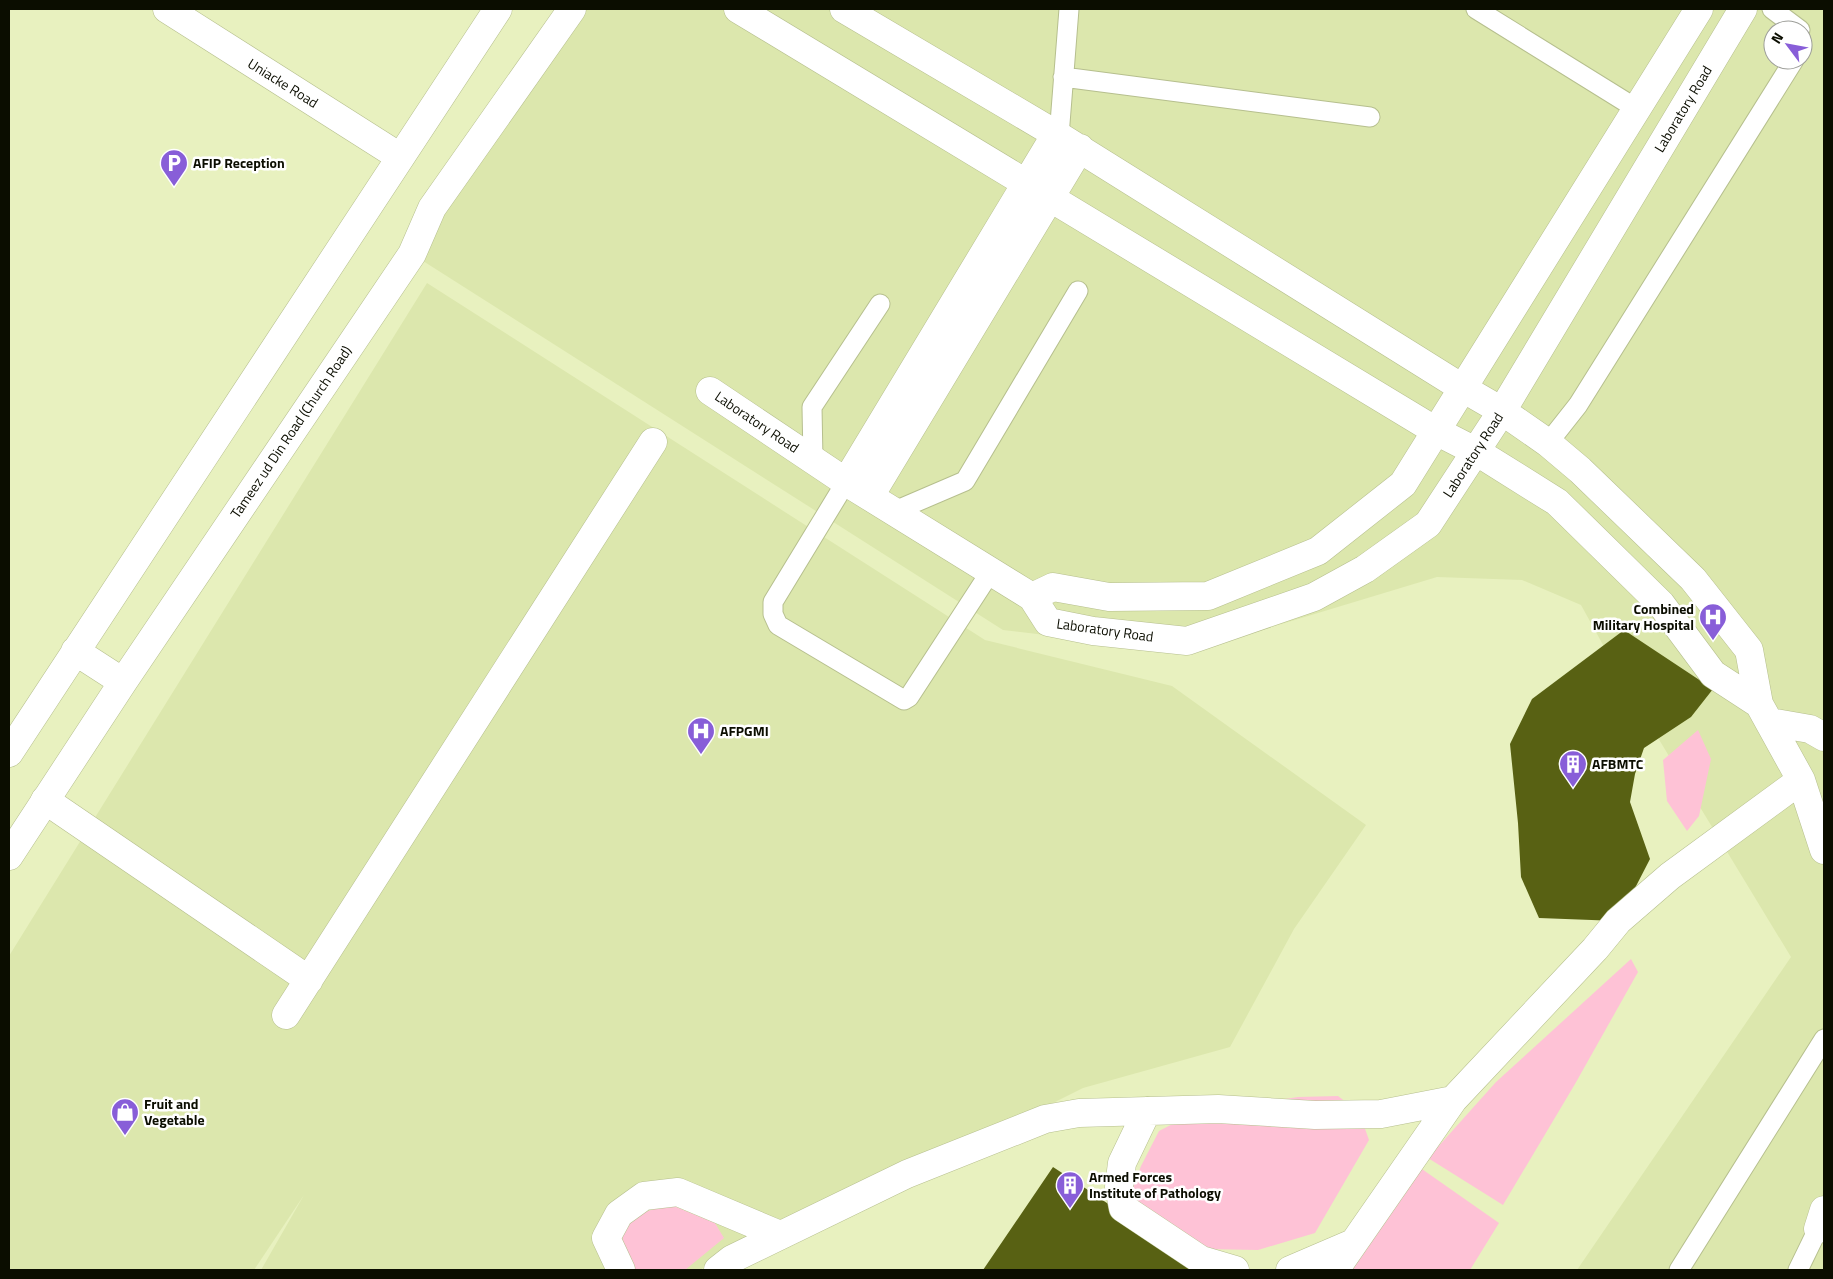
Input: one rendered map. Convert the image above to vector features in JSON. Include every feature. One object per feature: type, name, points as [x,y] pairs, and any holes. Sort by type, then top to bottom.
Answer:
[{"type":"street","name":"Uniacke Road","points":[[166,9],[400,157]]},
{"type":"street","points":[[9,753],[498,9]]},
{"type":"street","name":"Tameez ud Din Road (Church Road)","points":[[9,856],[122,682],[412,254],[432,208],[572,9]]},
{"type":"street","points":[[738,9],[1436,431],[1477,452],[1557,502],[1661,604],[1713,674],[1764,713],[1810,729],[1824,737]]},
{"type":"street","points":[[844,9],[1065,139],[1502,411],[1548,443],[1580,470],[1693,579],[1749,650],[1764,713],[1802,780],[1824,850]]},
{"type":"street","points":[[1032,597],[1053,587],[1109,597],[1208,596],[1318,551],[1403,484],[1464,389],[1699,9]]},
{"type":"street","name":"Laboratory Road","points":[[710,391],[846,482],[1032,597],[1048,622],[1093,631],[1187,641],[1314,597],[1365,569],[1428,524],[1477,452],[1743,9]]},
{"type":"street","points":[[846,482],[1027,183],[1065,139]]},
{"type":"street","points":[[870,496],[1051,197],[1065,139]]},
{"type":"street","points":[[286,1016],[653,442]]},
{"type":"street","points":[[75,652],[122,682]]},
{"type":"street","points":[[1335,1270],[1452,1100],[1595,949],[1618,921],[1670,876],[1802,780]]},
{"type":"street","points":[[45,800],[308,980]]},
{"type":"street","points":[[718,1270],[732,1259],[907,1174],[1046,1119],[1079,1113],[1218,1109],[1315,1115],[1381,1114],[1452,1100]]},
{"type":"street","points":[[1147,1111],[1122,1163],[1119,1187],[1122,1208],[1201,1260],[1235,1270]]},
{"type":"street","points":[[621,1270],[606,1238],[619,1214],[644,1196],[678,1192],[780,1235]]},
{"type":"street","points":[[1290,1270],[1353,1243]]},
{"type":"lane","points":[[1065,139],[1063,77],[1069,9]]},
{"type":"lane","points":[[1476,9],[1637,109]]},
{"type":"lane","points":[[1772,9],[1787,20]]},
{"type":"lane","points":[[1548,443],[1578,405],[1788,70]]},
{"type":"lane","points":[[1063,77],[1370,117]]},
{"type":"lane","points":[[895,512],[964,482],[1078,291]]},
{"type":"lane","points":[[814,460],[812,406],[880,304]]},
{"type":"lane","points":[[846,482],[773,602],[773,614],[778,625],[904,700],[909,697],[991,571]]},
{"type":"lane","points":[[1678,1270],[1824,1039]]},
{"type":"lane","points":[[1798,1270],[1821,1219]]},
{"type":"lane","points":[[1813,1270],[1821,1219]]},
{"type":"shaded area","name":"Combined Military Hospital","points":[[575,9],[1824,9],[1824,1270],[1577,1270],[1791,957],[1618,672],[1581,605],[1522,580],[1437,577],[1189,652],[1003,630],[412,254]]},
{"type":"shaded area","name":"AFPGMI","points":[[427,283],[985,640],[1172,686],[1366,825],[1294,929],[1230,1047],[1083,1088],[931,1164],[709,1261],[701,1270],[261,1270],[304,1195],[254,1270],[9,1270],[9,956]]},
{"type":"shaded area","points":[[1698,730],[1711,759],[1699,816],[1687,831],[1667,801],[1663,760]]},
{"type":"shaded area","points":[[1631,959],[1638,972],[1575,1084],[1503,1205],[1428,1158],[1496,1082]]},
{"type":"shaded area","points":[[1338,1096],[1359,1112],[1369,1140],[1315,1233],[1258,1250],[1205,1249],[1137,1208],[1133,1187],[1141,1166],[1159,1131],[1194,1113],[1298,1097]]},
{"type":"shaded area","points":[[1419,1167],[1499,1223],[1470,1270],[1351,1270]]},
{"type":"shaded area","points":[[669,1204],[715,1223],[724,1238],[685,1270],[634,1270],[624,1255],[622,1233],[633,1216]]},
{"type":"building","name":"AFBMTC","points":[[1624,630],[1713,689],[1691,717],[1644,748],[1635,774],[1630,802],[1650,859],[1618,921],[1539,918],[1521,877],[1510,744],[1532,699]]},
{"type":"building","name":"Armed Forces Institute of Pathology","points":[[1053,1167],[1088,1190],[1204,1270],[983,1270]]},
{"type":"place","name":"AFIP Reception","points":[[174,187]]},
{"type":"place","name":"Combined Military Hospital","points":[[1713,641]]},
{"type":"place","name":"AFPGMI","points":[[701,755]]},
{"type":"place","name":"AFBMTC","points":[[1573,788]]},
{"type":"place","name":"Fruit and Vegetable","points":[[125,1136]]},
{"type":"place","name":"Armed Forces Institute of Pathology","points":[[1070,1209]]}]
